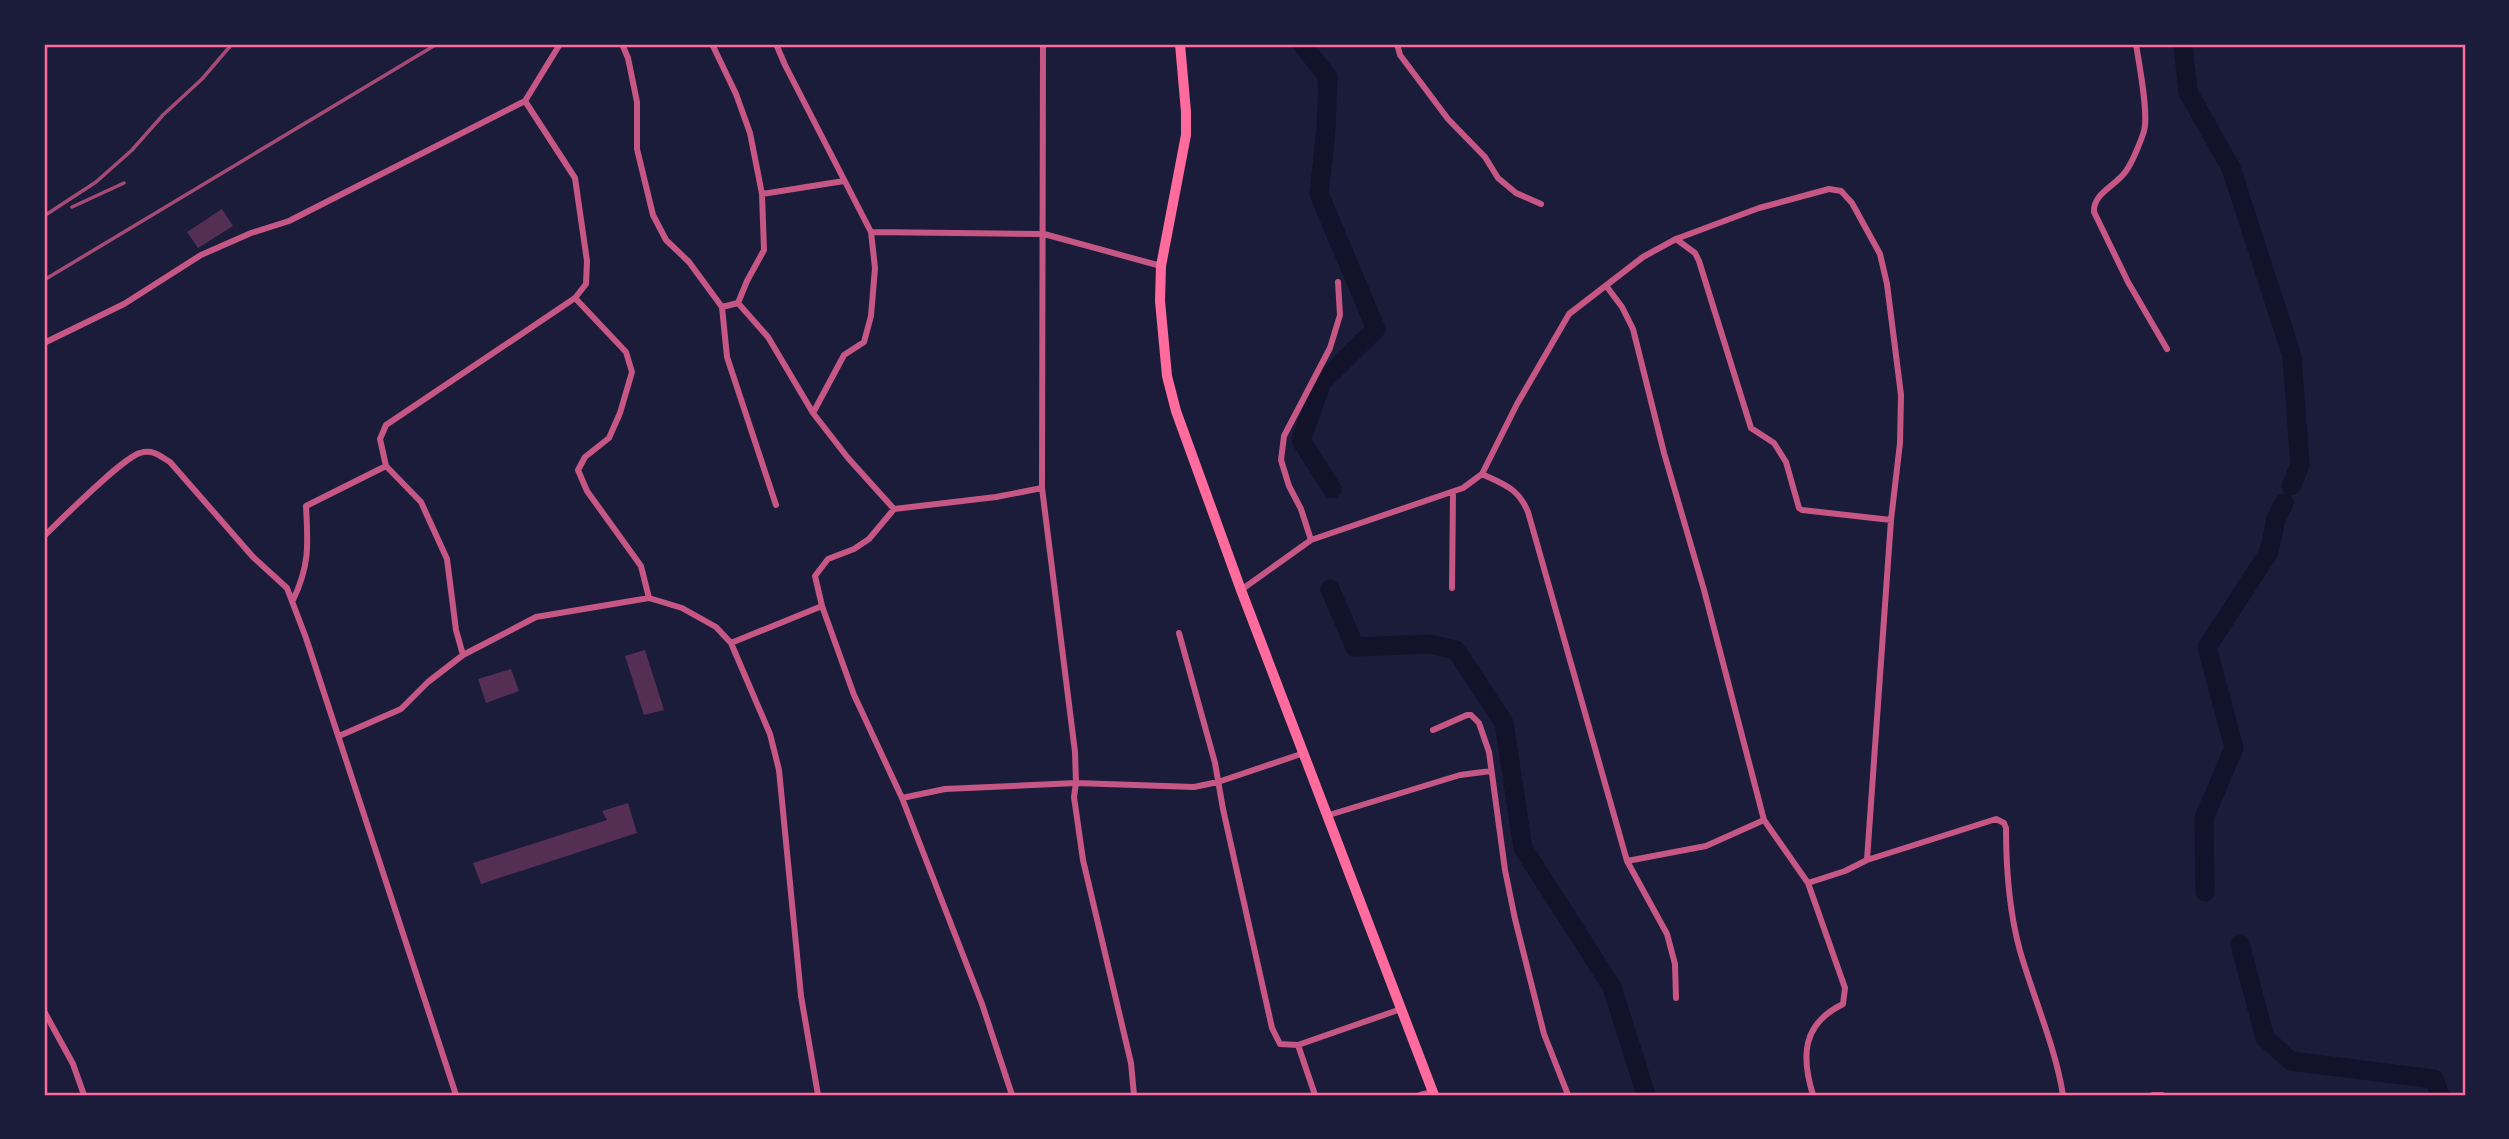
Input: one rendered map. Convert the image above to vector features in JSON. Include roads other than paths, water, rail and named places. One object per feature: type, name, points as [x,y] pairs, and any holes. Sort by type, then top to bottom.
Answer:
[{"type":"main road","points":[[1180,44],[1186,135],[1161,266],[1160,301],[1167,376],[1176,411],[1241,590],[1433,1093]]},
{"type":"street","points":[[44,343],[124,303],[201,255],[251,233],[289,221],[525,101],[560,44]]},
{"type":"street","points":[[622,44],[638,102],[637,149],[653,215],[666,240],[689,262],[722,307],[727,357],[776,505]]},
{"type":"street","points":[[712,44],[736,93],[750,134],[762,194],[764,250],[738,303]]},
{"type":"street","points":[[776,44],[871,232],[875,268],[872,316],[864,342],[844,355],[813,413]]},
{"type":"street","points":[[1043,44],[1042,488],[1075,752],[1074,797],[1083,860],[1131,1063],[1134,1095]]},
{"type":"street","points":[[1397,44],[1400,55],[1440,109],[1485,158],[1499,178],[1516,192],[1541,204]]},
{"type":"street","points":[[2136,44],[2145,127],[2127,169],[2099,196],[2094,204],[2094,212],[2128,282],[2166,349]]},
{"type":"street","points":[[463,655],[456,630],[447,559],[421,502],[386,467],[380,439],[386,425],[575,298],[586,284],[587,261],[575,178],[525,101]]},
{"type":"street","points":[[762,194],[844,181]]},
{"type":"street","points":[[1241,590],[1311,540],[1453,492],[1474,482],[1482,474],[1517,404],[1569,314],[1643,257],[1676,239],[1759,208],[1829,189],[1841,191],[1852,203],[1880,254],[1887,285],[1901,395],[1900,443],[1891,520],[1867,860]]},
{"type":"street","points":[[871,232],[1044,234],[1161,266]]},
{"type":"street","points":[[1676,239],[1695,253],[1699,261],[1751,428],[1774,443],[1786,462],[1799,508],[1891,520]]},
{"type":"street","points":[[1311,540],[1281,460],[1284,436],[1330,348],[1340,314],[1338,282]]},
{"type":"street","points":[[1606,286],[1622,307],[1633,329],[1764,820],[1808,883],[1845,988],[1843,1004],[1830,1010],[1819,1020],[1804,1058],[1813,1095]]},
{"type":"street","points":[[575,298],[626,352],[632,372],[609,439],[585,457],[578,470],[587,491],[641,566],[649,598]]},
{"type":"street","points":[[722,307],[738,303]]},
{"type":"street","points":[[738,303],[768,337],[813,413],[848,458],[894,509]]},
{"type":"street","points":[[44,536],[121,466],[138,453],[153,451],[170,462],[253,557],[287,588],[339,736],[456,1095]]},
{"type":"street","points":[[293,600],[304,578],[308,550],[306,506],[386,467]]},
{"type":"street","points":[[1482,474],[1514,489],[1522,498],[1528,512],[1627,861],[1667,934],[1675,964],[1676,998]]},
{"type":"street","points":[[1012,1095],[982,1004],[902,798],[853,695],[822,606],[815,576],[828,559],[854,549],[869,539],[894,509],[996,497],[1042,488]]},
{"type":"street","points":[[1452,588],[1453,492]]},
{"type":"street","points":[[339,736],[401,709],[428,682],[463,655],[536,617],[649,598],[682,608],[716,626],[731,643],[770,734],[779,770],[801,996],[818,1095]]},
{"type":"street","points":[[731,643],[822,606]]},
{"type":"street","points":[[1179,633],[1218,782],[1272,1028],[1280,1044],[1298,1045],[1401,1010]]},
{"type":"street","points":[[1433,730],[1467,715],[1471,715],[1479,723],[1489,752],[1505,870],[1515,919],[1544,1034],[1568,1095]]},
{"type":"street","points":[[902,798],[945,789],[1076,783],[1194,787],[1218,782],[1304,753]]},
{"type":"street","points":[[1329,815],[1460,775],[1491,771]]},
{"type":"street","points":[[1808,883],[1845,871],[1867,860],[1996,818],[2004,823],[2010,903],[2019,948],[2060,1073],[2063,1095]]},
{"type":"street","points":[[1627,861],[1706,846],[1764,820]]},
{"type":"street","points":[[44,1011],[73,1064],[84,1095]]},
{"type":"street","points":[[1298,1045],[1315,1095]]},
{"type":"street","points":[[1420,1095],[1433,1093]]},
{"type":"street","points":[[2153,1095],[2162,1095]]},
{"type":"waterway","points":[[1302,44],[1328,77],[1319,194],[1376,329],[1322,382],[1301,440],[1332,489]]},
{"type":"waterway","points":[[2183,44],[2188,92],[2231,168],[2290,350]]},
{"type":"waterway","points":[[2291,486],[2300,465],[2292,357]]},
{"type":"waterway","points":[[2205,892],[2204,818],[2234,748],[2207,647],[2269,552],[2276,519],[2284,503]]},
{"type":"waterway","points":[[1330,589],[1355,647],[1429,644],[1456,650],[1504,723],[1523,848],[1612,987],[1646,1095]]},
{"type":"waterway","points":[[2240,944],[2265,1038],[2291,1061],[2434,1079],[2440,1095]]},
{"type":"railway","points":[[44,216],[96,182],[132,150],[163,115],[202,79],[232,44]]},
{"type":"railway","points":[[44,280],[437,44]]},
{"type":"railway","points":[[72,207],[124,183]]}]
